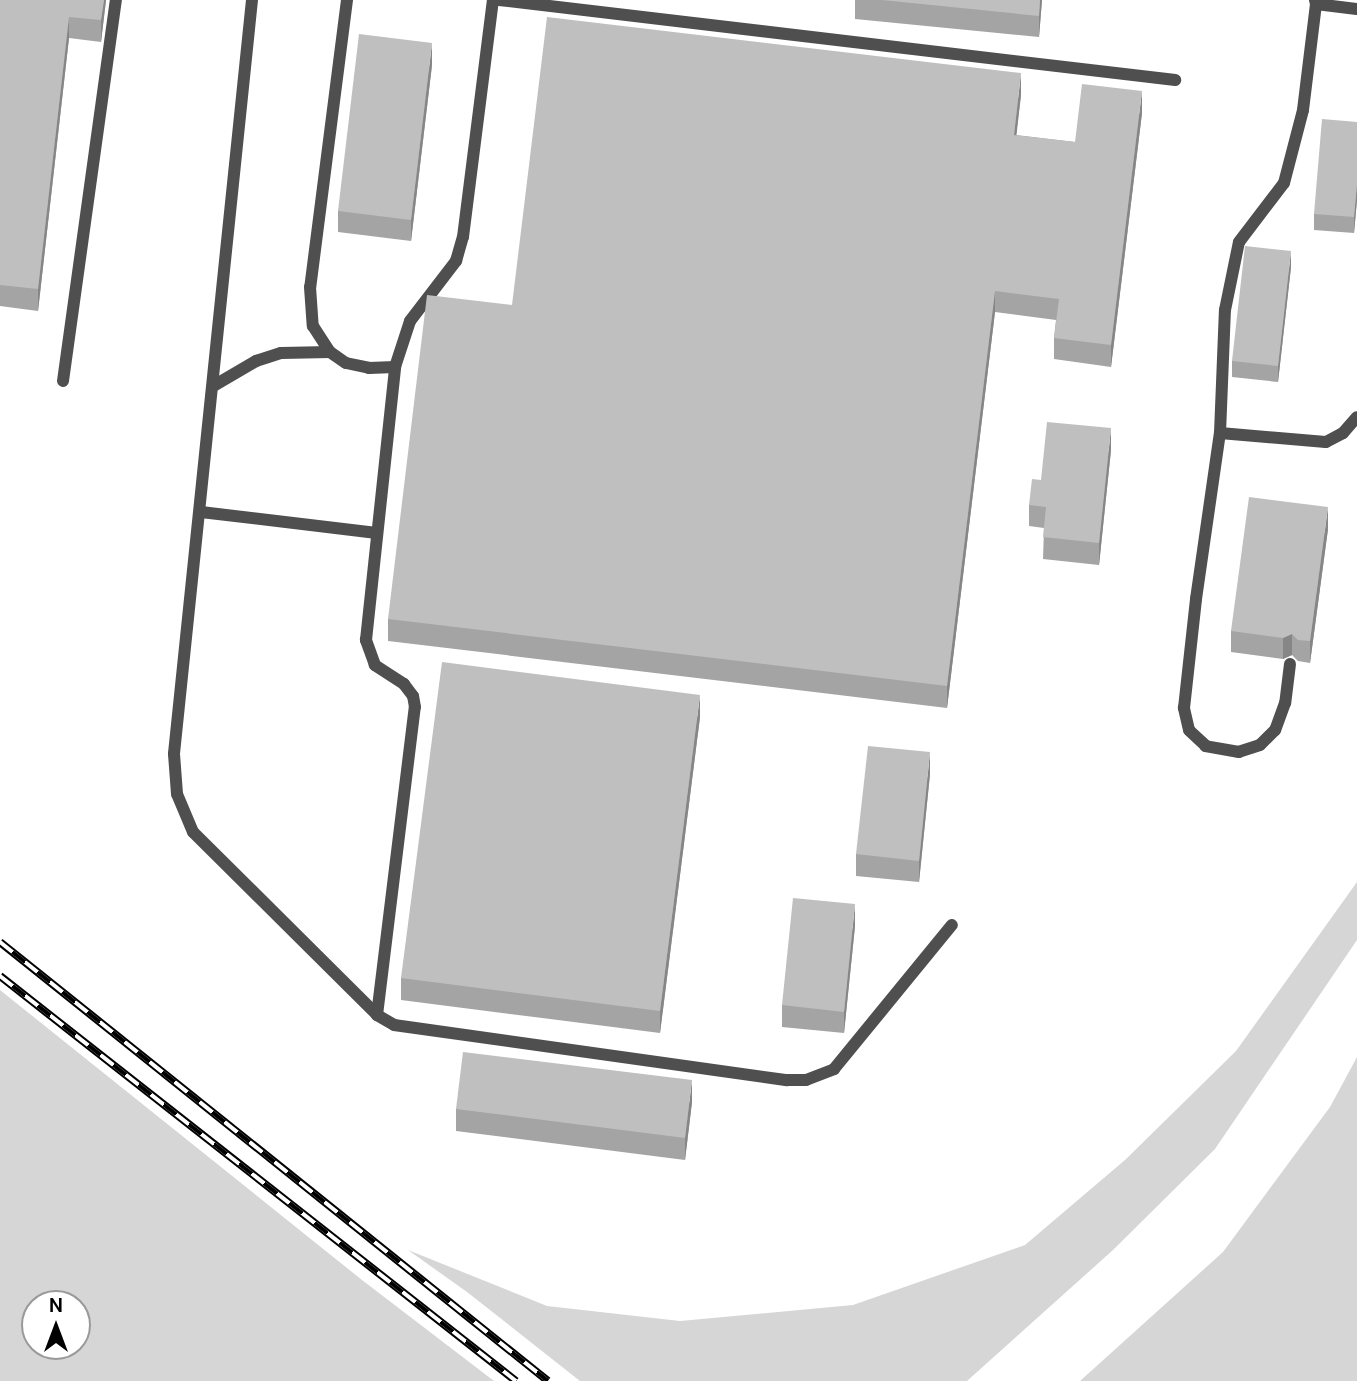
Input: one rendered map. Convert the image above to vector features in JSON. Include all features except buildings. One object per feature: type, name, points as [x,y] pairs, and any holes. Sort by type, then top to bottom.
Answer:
[{"type":"lane","points":[[63,381],[116,0]]},
{"type":"lane","points":[[252,0],[215,385],[174,754],[177,794],[193,832],[377,1015],[394,1025],[773,1078],[806,1080],[834,1069],[952,925]]},
{"type":"lane","points":[[347,0],[310,287],[313,326],[330,352],[346,363],[369,368],[395,367]]},
{"type":"lane","points":[[377,1015],[415,707],[413,696],[404,684],[375,666],[366,640],[395,367],[410,321],[456,261],[463,237],[496,0],[1175,80]]},
{"type":"lane","points":[[1290,664],[1285,703],[1275,730],[1260,745],[1239,752],[1206,746],[1189,730],[1184,708],[1196,599],[1220,433],[1225,310],[1239,242],[1284,183],[1303,110],[1316,2],[1357,9]]},
{"type":"lane","points":[[215,385],[256,362],[281,353],[330,352]]},
{"type":"lane","points":[[1220,433],[1326,442],[1343,433],[1357,417]]},
{"type":"lane","points":[[201,512],[377,533]]},
{"type":"shaded area","points":[[1357,882],[1357,940],[1215,1149],[1113,1250],[967,1381],[580,1381],[467,1292],[408,1250],[547,1306],[680,1321],[853,1305],[1025,1245],[1125,1160],[1236,1051]]},
{"type":"shaded area","points":[[0,990],[362,1280],[494,1381],[0,1381]]},
{"type":"shaded area","points":[[1357,1057],[1357,1381],[1080,1381],[1223,1252],[1330,1107]]},
{"type":"railway","points":[[0,942],[548,1381]]},
{"type":"railway","points":[[0,976],[516,1381]]}]
